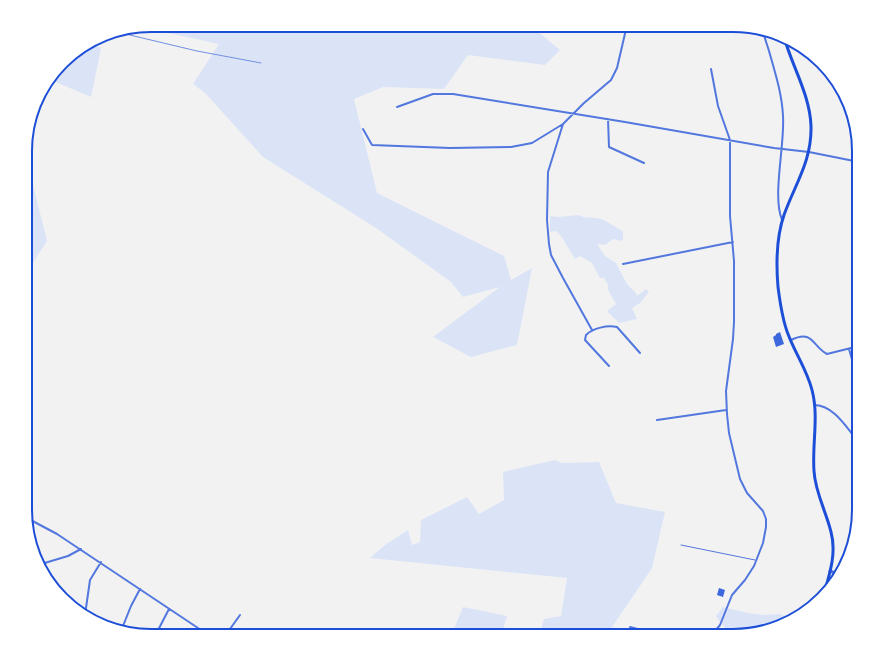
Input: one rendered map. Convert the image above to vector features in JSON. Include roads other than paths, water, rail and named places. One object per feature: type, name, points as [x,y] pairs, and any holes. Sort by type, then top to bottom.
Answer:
[{"type":"main road","points":[[787,45],[805,96],[811,127],[809,152],[806,164],[782,220],[778,252],[778,280],[783,320],[790,340],[810,382],[814,405],[814,471],[818,492],[830,526],[833,540],[833,552],[827,582]]},
{"type":"street","points":[[363,129],[372,145],[436,148],[498,147],[517,146],[532,143],[563,124],[572,114],[613,78],[617,68],[625,32]]},
{"type":"street","points":[[765,36],[778,83],[783,117],[779,198],[782,220]]},
{"type":"street","points":[[711,70],[718,106],[730,140],[730,216],[733,242],[734,339],[726,391],[726,410],[729,433],[740,479],[747,493],[763,510],[766,519],[763,543],[756,560],[745,580],[732,595],[720,625],[717,629]]},
{"type":"street","points":[[397,107],[433,94],[440,93],[475,97],[782,149],[809,152],[852,161]]},
{"type":"street","points":[[608,119],[609,147],[644,163]]},
{"type":"street","points":[[563,124],[548,172],[547,220],[549,244],[551,255],[592,330]]},
{"type":"street","points":[[623,264],[733,242]]},
{"type":"street","points":[[609,366],[585,340],[586,335],[592,330],[617,326],[640,353]]},
{"type":"street","points":[[790,340],[800,336],[806,336],[827,354],[852,348]]},
{"type":"street","points":[[849,349],[852,360]]},
{"type":"street","points":[[814,405],[824,407],[832,412],[852,434]]},
{"type":"street","points":[[657,420],[726,410]]},
{"type":"street","points":[[33,522],[58,534],[200,629]]},
{"type":"street","points":[[45,563],[64,558],[81,549]]},
{"type":"street","points":[[86,609],[90,580],[101,562]]},
{"type":"street","points":[[123,626],[140,588]]},
{"type":"street","points":[[158,629],[169,608]]},
{"type":"street","points":[[230,629],[240,615]]},
{"type":"street","points":[[630,627],[638,629]]},
{"type":"lane","points":[[681,545],[756,560]]},
{"type":"railway","points":[[128,35],[197,51],[261,63]]}]
